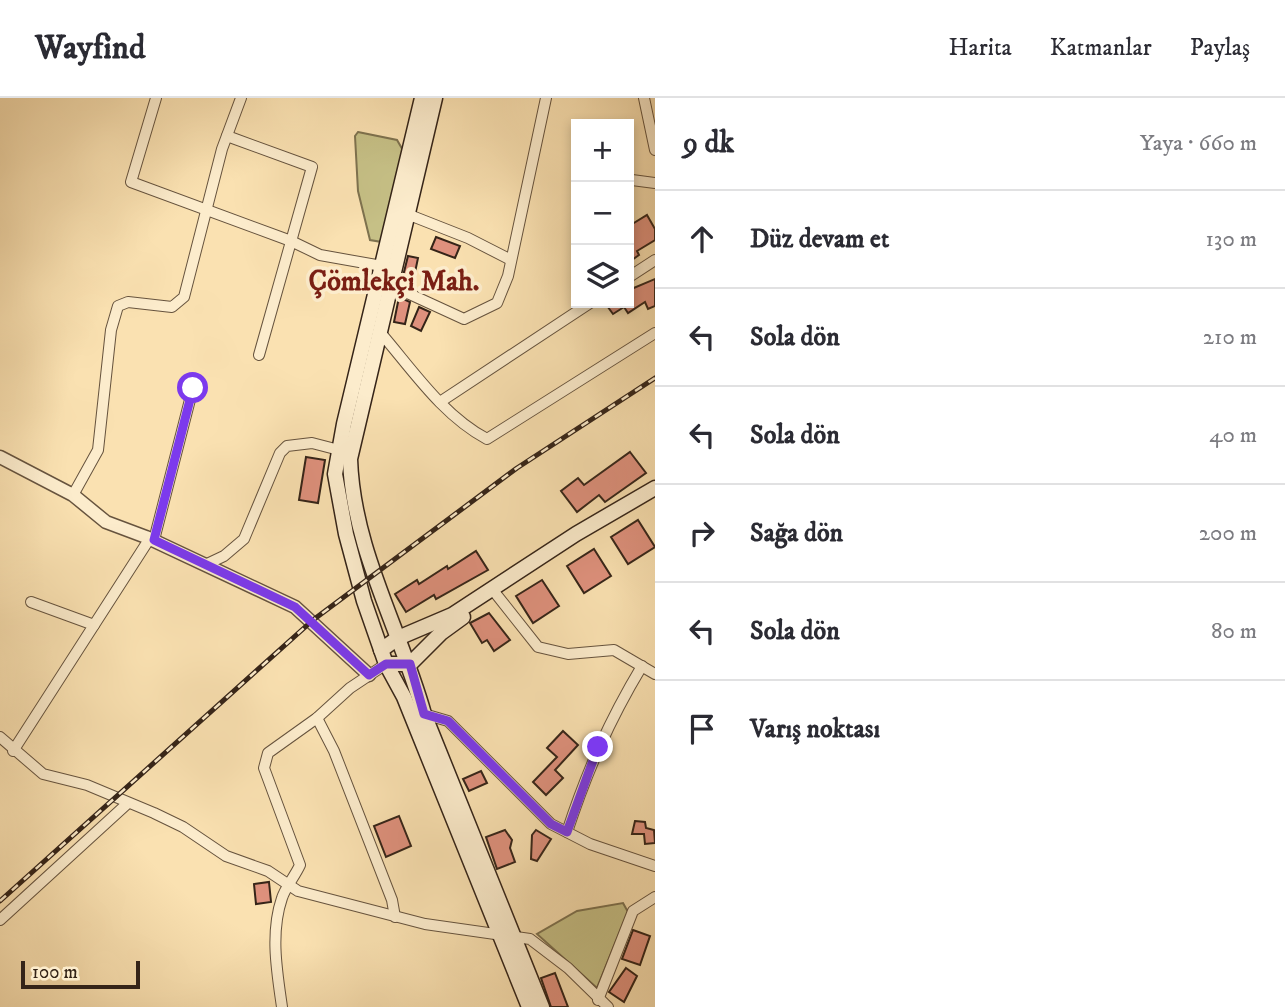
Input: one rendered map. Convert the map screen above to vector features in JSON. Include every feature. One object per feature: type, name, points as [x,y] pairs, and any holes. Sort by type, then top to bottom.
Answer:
[{"type":"main road","points":[[422,98],[335,474],[346,534],[384,657],[404,697],[529,1007]]},
{"type":"main road","points":[[435,98],[350,459],[351,496],[376,587],[410,664],[424,714],[542,1007]]},
{"type":"main road","points":[[384,657],[398,638],[452,615],[655,488]]},
{"type":"main road","points":[[410,664],[441,633],[495,594],[597,530],[611,515]]},
{"type":"main road","points":[[384,657],[410,664]]},
{"type":"street","points":[[156,98],[131,182],[290,241],[320,255],[382,266]]},
{"type":"street","points":[[73,495],[98,450],[111,330],[118,306],[128,302],[172,307],[184,297],[227,136],[241,98]]},
{"type":"street","points":[[390,285],[464,319],[497,303],[511,260],[546,98]]},
{"type":"street","points":[[644,98],[655,150]]},
{"type":"street","points":[[227,136],[312,167],[258,355]]},
{"type":"street","points":[[634,180],[655,183]]},
{"type":"street","points":[[407,214],[468,238],[511,260]]},
{"type":"street","points":[[634,274],[655,260]]},
{"type":"street","points":[[440,402],[582,308]]},
{"type":"street","points":[[379,331],[440,402],[468,429],[487,439],[655,333]]},
{"type":"street","points":[[13,751],[152,539],[193,388]]},
{"type":"street","points":[[205,565],[224,556],[244,539],[280,453],[287,446],[312,443],[339,450]]},
{"type":"street","points":[[0,457],[73,495],[106,522],[152,539],[295,607],[369,675]]},
{"type":"street","points":[[495,594],[538,647],[568,654],[614,650],[655,674]]},
{"type":"street","points":[[31,602],[94,625]]},
{"type":"street","points":[[282,1007],[276,965],[276,923],[283,895],[291,886],[300,865],[264,768],[268,753],[317,718],[349,688],[369,675],[384,657]]},
{"type":"street","points":[[567,832],[589,765],[617,707],[642,666]]},
{"type":"street","points":[[424,714],[448,721],[551,824],[590,844],[655,866]]},
{"type":"street","points":[[317,718],[334,751],[392,900],[395,916]]},
{"type":"street","points":[[0,737],[13,751],[43,774],[87,786],[183,827],[226,856],[268,871],[291,886],[323,899],[514,939],[530,939],[547,950],[608,1007]]},
{"type":"street","points":[[0,920],[128,803]]},
{"type":"street","points":[[598,1000],[634,911],[655,897]]},
{"type":"shaded area","points":[[358,132],[397,140],[404,152],[382,242],[370,240],[358,191],[355,136]]},
{"type":"shaded area","points":[[623,903],[628,912],[597,988],[537,934],[577,911]]},
{"type":"building","points":[[647,215],[655,229],[655,240],[637,251],[639,255],[634,258],[634,245],[634,223]]},
{"type":"building","points":[[436,237],[460,246],[455,258],[431,249]]},
{"type":"building","points":[[408,256],[418,258],[413,282],[402,280]]},
{"type":"building","points":[[655,279],[655,306],[648,309],[645,302],[628,313],[625,308],[634,308],[634,288]]},
{"type":"building","points":[[399,297],[410,302],[405,324],[394,322]]},
{"type":"building","points":[[419,307],[430,312],[421,331],[411,326]]},
{"type":"building","points":[[609,308],[622,308],[613,314]]},
{"type":"building","points":[[630,452],[646,473],[605,502],[599,495],[577,512],[561,491],[578,478],[584,485]]},
{"type":"building","points":[[306,457],[325,460],[318,503],[299,500]]},
{"type":"building","points":[[638,520],[655,547],[628,564],[611,537]]},
{"type":"building","points":[[594,549],[611,576],[584,593],[567,566]]},
{"type":"building","points":[[476,551],[488,570],[436,599],[434,595],[406,612],[395,594],[417,580],[419,584],[447,566],[448,569]]},
{"type":"building","points":[[542,580],[559,606],[533,623],[516,596]]},
{"type":"building","points":[[489,613],[510,640],[494,651],[487,640],[482,643],[470,623]]},
{"type":"building","points":[[563,731],[578,745],[555,770],[563,778],[546,795],[533,782],[557,757],[547,748]]},
{"type":"building","points":[[481,771],[487,783],[469,791],[463,779]]},
{"type":"building","points":[[399,816],[411,846],[386,857],[374,826]]},
{"type":"building","points":[[635,821],[645,822],[646,828],[654,830],[655,843],[645,844],[644,834],[632,834]]},
{"type":"building","points":[[505,830],[512,840],[510,848],[515,862],[497,869],[486,837]]},
{"type":"building","points":[[536,830],[551,839],[537,861],[531,859],[532,835]]},
{"type":"building","points":[[269,882],[271,902],[256,904],[254,884]]},
{"type":"building","points":[[633,930],[650,936],[640,965],[622,959]]},
{"type":"building","points":[[626,968],[637,976],[624,1002],[609,992]]},
{"type":"building","points":[[555,973],[568,1007],[551,1007],[541,978]]},
{"type":"railway","points":[[0,901],[313,620],[517,468],[655,378]]},
{"type":"district","name":"Çömlekçi Mah.","points":[[394,281]]},
{"type":"route","points":[[193,388],[154,540],[295,607],[313,620],[369,675],[386,664],[410,664],[424,714],[448,721],[551,824],[567,832],[589,765],[598,747]]}]
